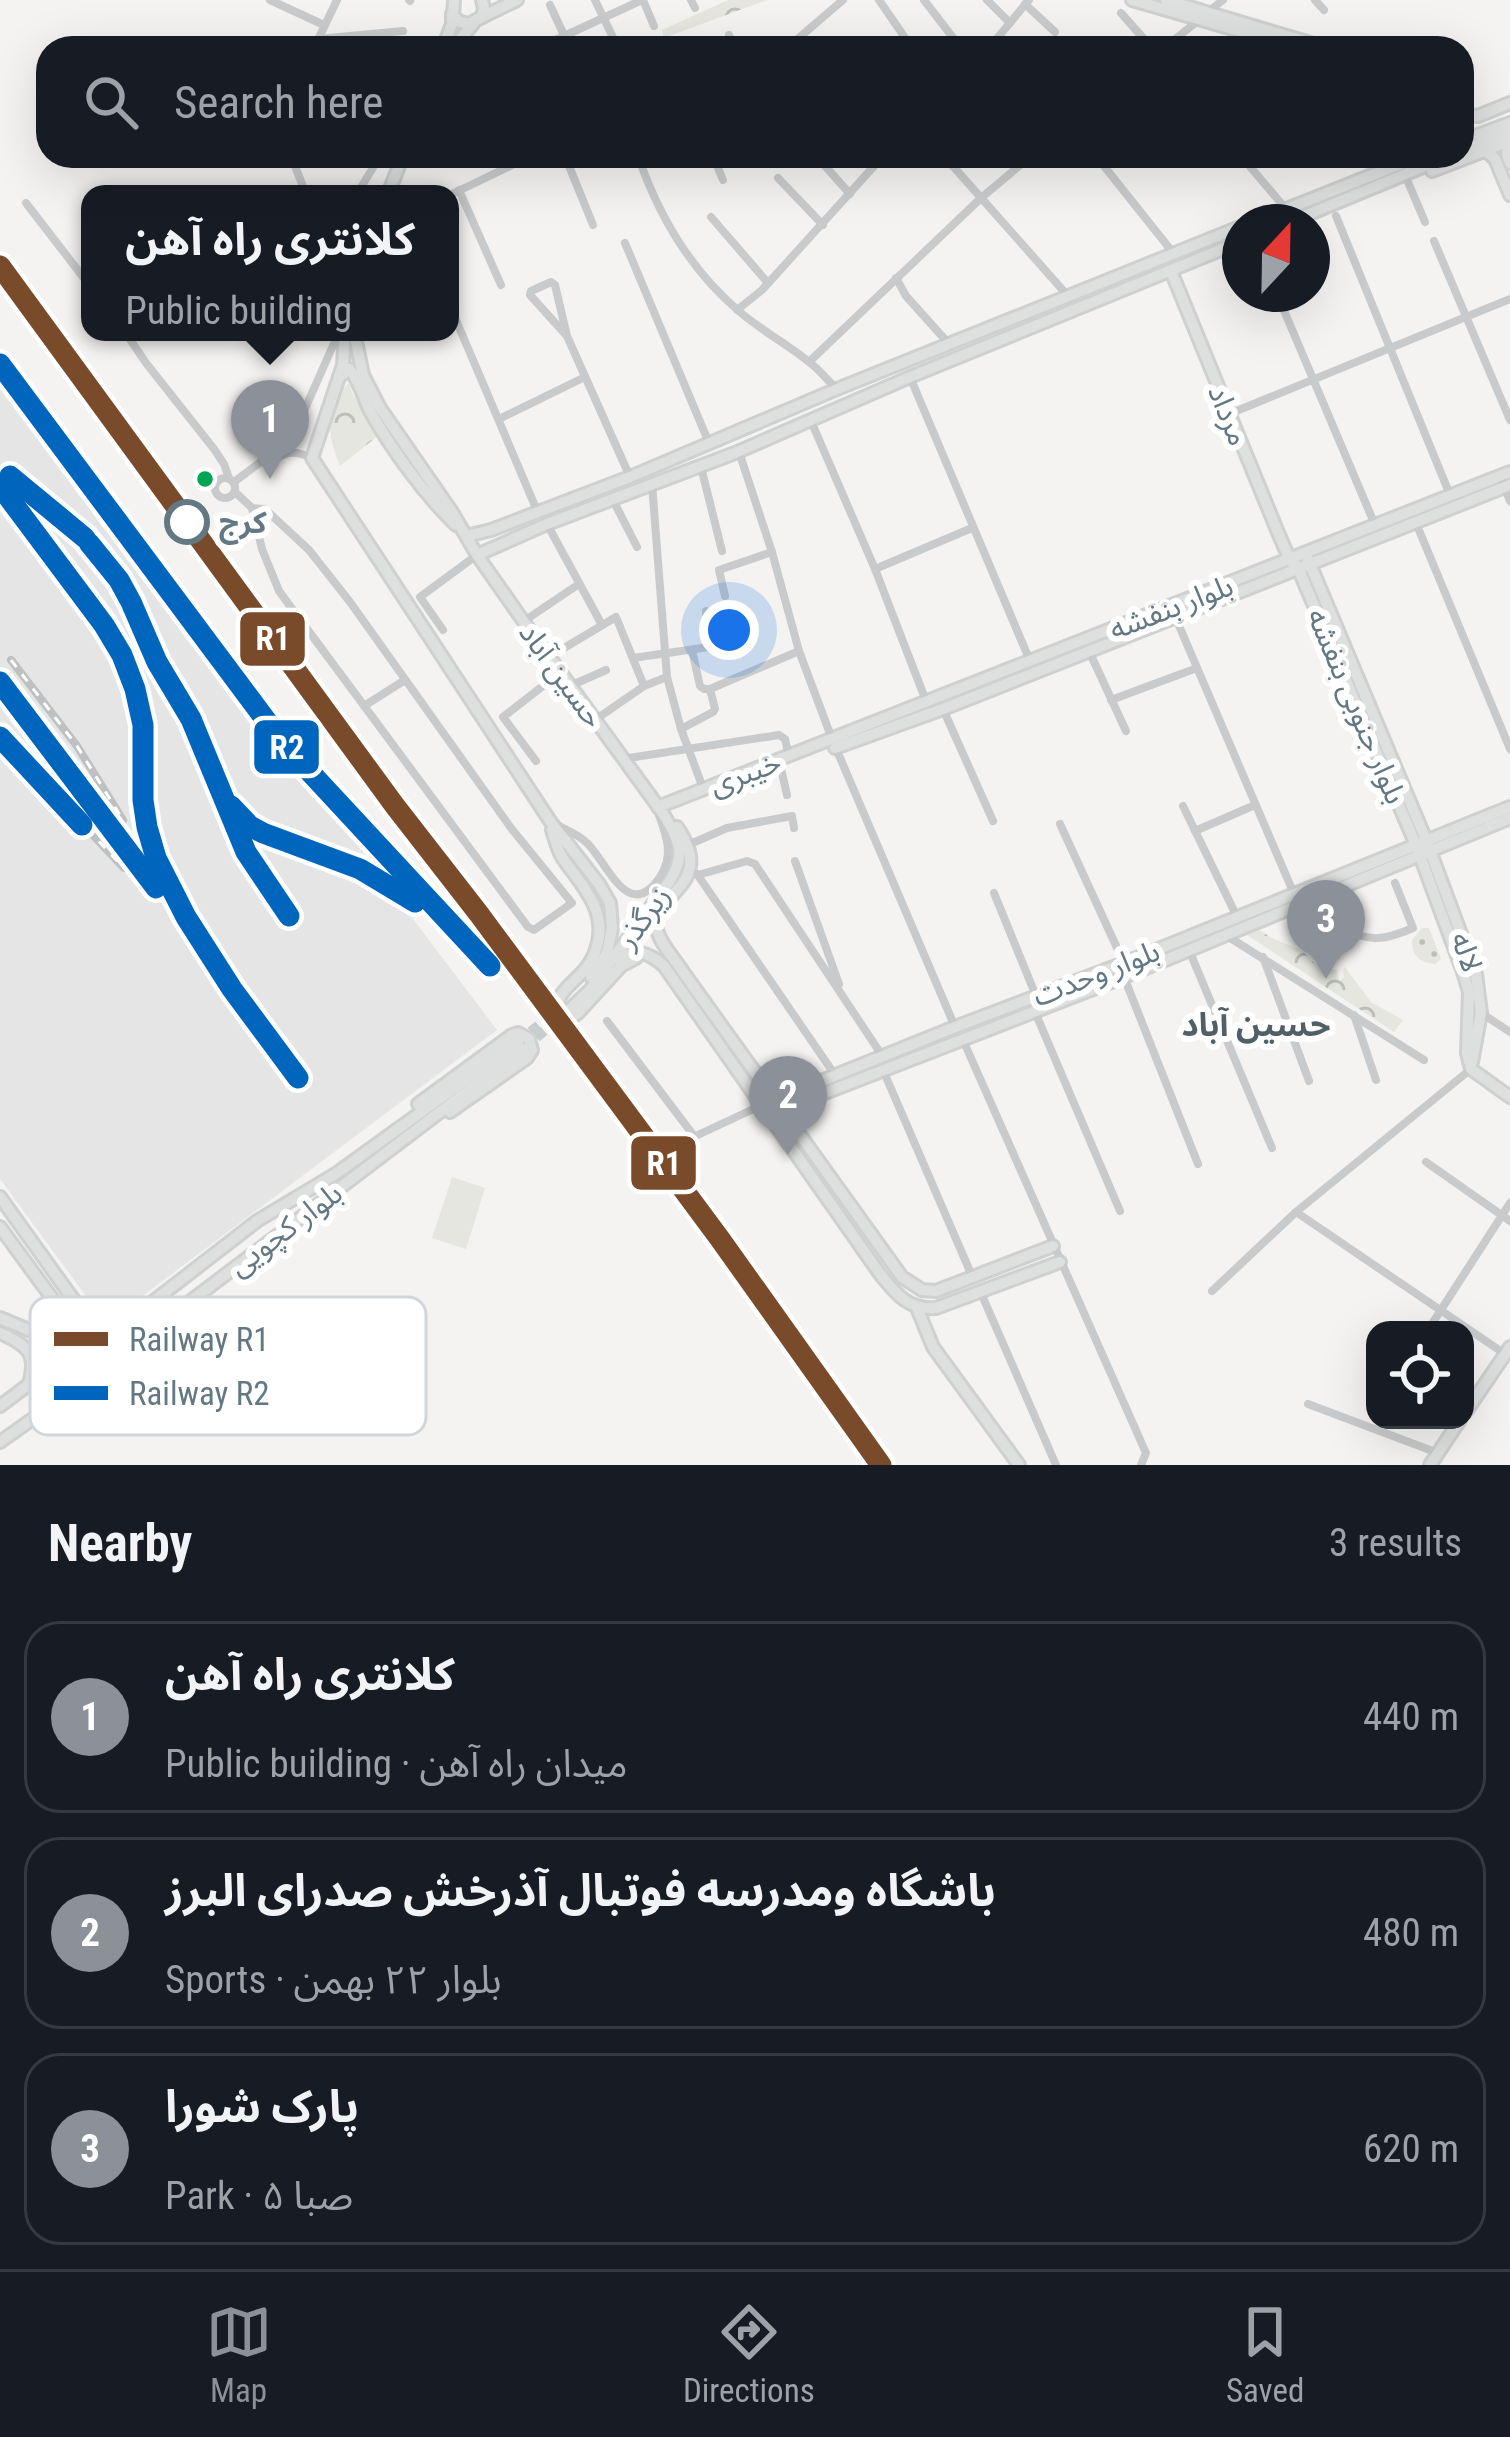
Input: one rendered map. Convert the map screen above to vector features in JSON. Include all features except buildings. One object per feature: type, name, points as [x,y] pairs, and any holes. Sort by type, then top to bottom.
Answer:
[{"type":"main road","points":[[463,36],[484,8],[482,0]]},
{"type":"main road","points":[[452,4],[460,22],[477,20],[517,0]]},
{"type":"main road","points":[[1132,0],[1279,36]]},
{"type":"main road","points":[[1166,0],[1262,36]]},
{"type":"main road","points":[[448,36],[452,4]]},
{"type":"main road","points":[[1474,116],[1510,104]]},
{"type":"main road","points":[[1474,128],[1510,127]]},
{"type":"main road","points":[[1474,145],[1510,127]]},
{"type":"main road","points":[[1474,137],[1495,129]]},
{"type":"main road","points":[[1499,157],[1510,141]]},
{"type":"main road","points":[[1499,157],[1510,141]]},
{"type":"main road","points":[[1499,157],[1510,195]]},
{"type":"main road","points":[[1314,204],[1392,168]]},
{"type":"main road","points":[[1414,168],[1445,168]]},
{"type":"main road","points":[[466,536],[630,477],[1222,234]]},
{"type":"main road","points":[[477,555],[1222,250]]},
{"type":"main road","name":"مرداد","points":[[1171,271],[1229,414],[1301,561]]},
{"type":"main road","points":[[991,329],[989,337],[996,342]]},
{"type":"main road","points":[[970,337],[978,342],[976,350]]},
{"type":"main road","points":[[342,341],[343,365],[312,458],[550,821],[599,884],[610,903],[609,957],[640,951],[652,956],[682,994]]},
{"type":"main road","name":"حسین آباد","points":[[356,341],[363,375],[380,408],[477,555],[688,844]]},
{"type":"main road","name":"حسین آباد","points":[[338,378],[349,369],[355,375],[370,411],[432,501],[466,536]]},
{"type":"main road","points":[[730,436],[728,442],[737,452]]},
{"type":"main road","points":[[713,443],[723,446],[722,458]]},
{"type":"main road","name":"بلوار بنفشه","points":[[833,744],[890,722],[943,709],[1376,526],[1506,480]]},
{"type":"main road","name":"بلوار بنفشه","points":[[1301,561],[1416,523],[1506,480]]},
{"type":"main road","points":[[491,530],[489,537],[498,547]]},
{"type":"main road","name":"بلوار جنوبی بنفشه","points":[[1301,561],[1422,848]]},
{"type":"main road","name":"بلوار بنفشه","points":[[890,722],[927,702],[1030,662],[1086,646]]},
{"type":"main road","name":"خیبری","points":[[658,808],[784,758],[833,744]]},
{"type":"main road","points":[[1422,848],[1510,807]]},
{"type":"main road","name":"زیرگذر","points":[[566,1009],[590,990],[679,864],[678,841],[658,808]]},
{"type":"main road","points":[[1422,848],[1510,818]]},
{"type":"main road","points":[[550,821],[559,853],[594,904],[600,936],[586,968],[560,995],[561,1012],[571,1018],[578,1013],[631,959],[650,960],[702,1010],[780,1104],[902,1276],[922,1290],[936,1291],[1053,1246]]},
{"type":"main road","points":[[688,844],[695,871],[658,916],[663,942],[765,1110],[893,1291],[917,1308],[936,1308],[1060,1262]]},
{"type":"main road","name":"بلوار وحدت","points":[[959,1033],[1034,1011],[1237,917],[1422,848]]},
{"type":"main road","name":"بلوار وحدت","points":[[1124,970],[1189,950],[1324,895],[1422,848]]},
{"type":"main road","name":"لاله","points":[[1422,848],[1476,974],[1481,1012],[1471,1069]]},
{"type":"main road","name":"لاله","points":[[1422,848],[1469,992],[1471,1069]]},
{"type":"main road","name":"بلوار وحدت","points":[[765,1110],[959,1033],[1036,996],[1104,978]]},
{"type":"main road","points":[[512,1035],[529,1039],[532,1050],[527,1058],[416,1136],[393,1138],[404,1115],[512,1035]]},
{"type":"main road","points":[[393,1138],[520,1045]]},
{"type":"main road","name":"بلوار وحدت","points":[[799,1096],[836,1076],[883,1064]]},
{"type":"main road","points":[[1471,1069],[1510,1097]]},
{"type":"main road","name":"بلوار کچویی","points":[[159,1297],[273,1210],[393,1138]]},
{"type":"main road","name":"بلوار کچویی","points":[[193,1297],[393,1138]]},
{"type":"main road","points":[[0,1198],[72,1297]]},
{"type":"main road","points":[[0,1227],[53,1297]]},
{"type":"main road","points":[[238,1236],[259,1235],[253,1252]]},
{"type":"main road","points":[[917,1308],[933,1347],[1019,1465]]},
{"type":"main road","points":[[0,1318],[30,1330]]},
{"type":"main road","points":[[0,1333],[21,1342],[30,1358]]},
{"type":"main road","points":[[1474,1401],[1508,1350]]},
{"type":"main road","points":[[28,1385],[30,1379]]},
{"type":"main road","name":"بلوار کچویی","points":[[0,1406],[28,1385]]},
{"type":"main road","name":"بلوار کچویی","points":[[0,1442],[30,1419]]},
{"type":"main road","points":[[1434,1459],[1455,1429]]},
{"type":"street","points":[[270,0],[324,25]]},
{"type":"street","points":[[319,36],[337,0]]},
{"type":"street","points":[[595,0],[612,36]]},
{"type":"street","points":[[550,5],[564,36],[642,0],[654,26]]},
{"type":"street","points":[[801,36],[844,0]]},
{"type":"street","points":[[880,0],[904,36]]},
{"type":"street","points":[[924,0],[952,36]]},
{"type":"street","points":[[987,0],[1010,23]]},
{"type":"street","points":[[1179,36],[1223,0]]},
{"type":"street","points":[[1315,0],[1324,10]]},
{"type":"street","points":[[1004,36],[1027,2],[1054,32]]},
{"type":"street","points":[[1121,13],[1141,36]]},
{"type":"street","points":[[370,36],[403,31]]},
{"type":"street","points":[[459,191],[496,168]]},
{"type":"street","points":[[570,168],[593,225]]},
{"type":"street","points":[[642,168],[655,203],[689,260],[737,310],[809,362],[837,389]]},
{"type":"street","points":[[718,168],[723,180]]},
{"type":"street","points":[[827,168],[850,194]]},
{"type":"street","points":[[737,310],[768,283],[873,168]]},
{"type":"street","points":[[955,168],[1069,297]]},
{"type":"street","points":[[809,362],[1017,168]]},
{"type":"street","points":[[1106,168],[1174,254]]},
{"type":"street","points":[[1250,168],[1279,204]]},
{"type":"street","points":[[1399,168],[1425,222]]},
{"type":"street","points":[[778,178],[823,225]]},
{"type":"street","points":[[459,201],[501,285]]},
{"type":"street","points":[[26,203],[81,274]]},
{"type":"street","points":[[1336,216],[1450,496]]},
{"type":"street","points":[[711,218],[768,283]]},
{"type":"street","points":[[1433,241],[1510,420]]},
{"type":"street","points":[[625,243],[713,443]]},
{"type":"street","points":[[896,278],[950,345]]},
{"type":"street","points":[[567,336],[531,291],[551,282],[555,285],[567,336],[630,477]]},
{"type":"street","points":[[1229,414],[1510,299]]},
{"type":"street","points":[[1285,312],[1376,526]]},
{"type":"street","points":[[459,327],[538,513]]},
{"type":"street","points":[[131,341],[214,449],[252,508],[279,591],[528,927],[534,930],[572,904],[511,828],[309,550],[265,509],[252,508]]},
{"type":"street","points":[[233,485],[283,445],[338,341]]},
{"type":"street","points":[[910,376],[1030,662]]},
{"type":"street","points":[[499,419],[585,377]]},
{"type":"street","points":[[810,419],[927,702]]},
{"type":"street","points":[[233,485],[286,451],[312,458]]},
{"type":"street","points":[[737,452],[833,744],[1146,1453],[1141,1465]]},
{"type":"street","points":[[701,466],[722,551]]},
{"type":"street","points":[[1506,480],[1510,501]]},
{"type":"street","points":[[652,484],[667,677],[703,788]]},
{"type":"street","points":[[613,500],[637,547]]},
{"type":"street","points":[[1416,523],[1510,749]]},
{"type":"street","points":[[547,524],[602,625]]},
{"type":"street","points":[[875,569],[973,528]]},
{"type":"street","points":[[725,596],[718,569],[772,552]]},
{"type":"street","points":[[443,630],[420,597],[477,555]]},
{"type":"street","points":[[524,621],[579,584]]},
{"type":"street","points":[[633,658],[710,646],[706,611]]},
{"type":"street","points":[[1173,613],[1294,894]]},
{"type":"street","points":[[550,657],[616,617],[644,686]]},
{"type":"street","points":[[1086,646],[1126,731]]},
{"type":"street","points":[[692,650],[704,689],[799,651]]},
{"type":"street","points":[[1111,700],[1197,668]]},
{"type":"street","points":[[571,686],[606,670]]},
{"type":"street","points":[[536,761],[503,717],[561,672]]},
{"type":"street","points":[[595,720],[644,686],[667,677]]},
{"type":"street","points":[[364,706],[405,680]]},
{"type":"street","points":[[681,729],[714,711],[710,689]]},
{"type":"street","points":[[943,709],[993,821]]},
{"type":"street","points":[[622,759],[783,736],[787,795]]},
{"type":"street","points":[[1195,831],[1255,805]]},
{"type":"street","points":[[1183,806],[1237,917]]},
{"type":"street","points":[[550,821],[585,839],[623,890],[634,896],[642,895],[659,879],[669,858],[658,808]]},
{"type":"street","points":[[688,844],[728,828],[792,815],[794,828]]},
{"type":"street","points":[[1060,824],[1124,970],[1198,1164]]},
{"type":"street","points":[[836,1076],[695,871],[747,861],[755,864],[883,1064],[973,1278]]},
{"type":"street","points":[[795,861],[843,996]]},
{"type":"street","points":[[1324,895],[1340,928],[1371,940],[1413,928],[1395,883]]},
{"type":"street","points":[[994,893],[1036,996]]},
{"type":"street","points":[[1226,935],[1424,1060]]},
{"type":"street","points":[[1189,950],[1272,1148]]},
{"type":"street","points":[[1262,956],[1309,1081]]},
{"type":"street","points":[[1034,1011],[1120,1211]]},
{"type":"street","points":[[1481,1012],[1510,1031]]},
{"type":"street","points":[[1353,1014],[1376,1080]]},
{"type":"street","points":[[607,1021],[694,1136]]},
{"type":"street","points":[[1212,1291],[1296,1212],[1471,1069]]},
{"type":"street","points":[[670,1148],[765,1110]]},
{"type":"street","points":[[1426,1162],[1506,1218]]},
{"type":"street","points":[[1433,1321],[1506,1218],[1510,1203]]},
{"type":"street","points":[[1296,1212],[1508,1350]]},
{"type":"street","points":[[981,1293],[1056,1465]]},
{"type":"street","points":[[1308,1404],[1434,1459]]},
{"type":"shaded area","points":[[0,385],[255,724],[317,792],[497,1030],[141,1297],[87,1297],[0,1179]]},
{"type":"green space","points":[[728,0],[767,0],[669,36],[664,36],[662,30]]},
{"type":"green space","points":[[349,383],[379,435],[340,466],[331,411]]},
{"type":"green space","points":[[1326,927],[1341,959],[1324,965],[1294,940]]},
{"type":"green space","points":[[1257,928],[1301,950],[1320,966],[1337,970],[1339,981],[1345,967],[1371,1002],[1403,1020],[1394,1032],[1244,933]]},
{"type":"green space","points":[[1422,928],[1429,928],[1441,959],[1435,964],[1421,960],[1413,950],[1412,940]]},
{"type":"green space","points":[[452,1177],[485,1188],[466,1249],[432,1238]]},
{"type":"tunnel","points":[[519,1041],[563,1006]]},
{"type":"tunnel","points":[[525,1047],[568,1011]]},
{"type":"railway","points":[[0,275],[394,814],[638,1136],[874,1465]]},
{"type":"railway","points":[[0,364],[283,743],[490,966]]},
{"type":"railway","points":[[0,468],[85,538]]},
{"type":"railway","points":[[0,486],[122,655],[143,725],[143,800],[156,858],[186,917],[232,989],[298,1078]]},
{"type":"railway","points":[[89,543],[131,602],[157,662],[191,719],[246,852],[289,916]]},
{"type":"railway","points":[[11,660],[77,746],[123,820]]},
{"type":"railway","points":[[0,682],[160,893]]},
{"type":"railway","points":[[0,737],[124,868]]},
{"type":"railway","points":[[231,806],[263,833],[365,874],[424,909]]},
{"type":"rail line","name":"R1","points":[[0,266],[395,806],[720,1239],[881,1465]]},
{"type":"rail line","name":"R2","points":[[0,364],[283,743],[490,966]]},
{"type":"rail line","name":"R2","points":[[10,476],[85,538]]},
{"type":"rail line","name":"R2","points":[[0,486],[122,655],[143,725],[143,800],[156,858],[186,917],[232,989],[298,1078]]},
{"type":"rail line","name":"R2","points":[[89,543],[131,602],[157,662],[191,719],[246,852],[289,916]]},
{"type":"rail line","name":"R2","points":[[0,682],[156,888]]},
{"type":"rail line","name":"R2","points":[[0,737],[82,825]]},
{"type":"rail line","name":"R2","points":[[231,806],[263,833],[360,869],[415,902]]},
{"type":"place","name":"کلانتری راه آهن","points":[[270,479]]},
{"type":"place","name":"کرج","points":[[187,522]]},
{"type":"place","name":"پارک شورا","points":[[1326,979]]},
{"type":"place","name":"باشگاه ومدرسه فوتبال آذرخش صدرای البرز","points":[[788,1155]]},
{"type":"district","name":"حسین آباد","points":[[1256,1024]]}]
